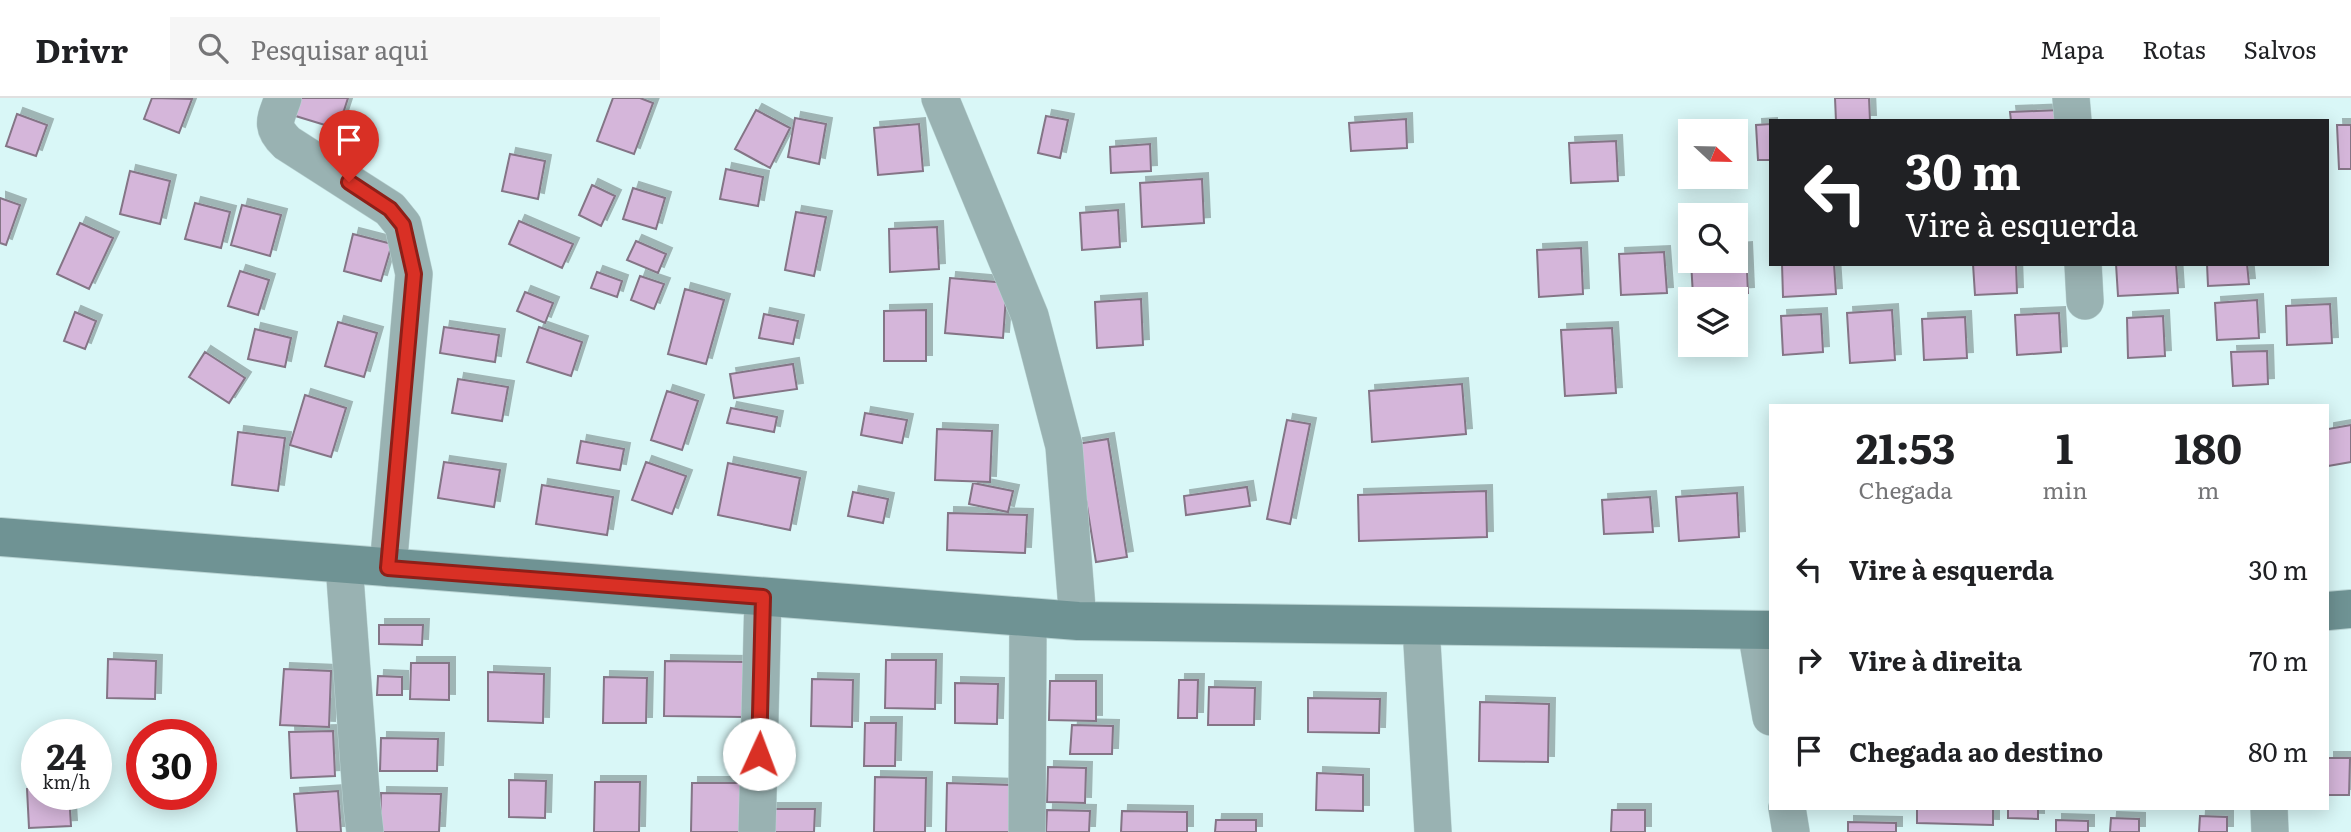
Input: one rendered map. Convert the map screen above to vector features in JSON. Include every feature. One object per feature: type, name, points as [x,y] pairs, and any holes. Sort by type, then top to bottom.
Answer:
[{"type":"main road","points":[[0,537],[1078,621],[1764,630]]},
{"type":"main road","points":[[2329,611],[2351,609]]},
{"type":"street","points":[[283,98],[274,125],[276,132],[287,143],[390,209],[403,225],[414,274],[388,568]]},
{"type":"street","points":[[940,98],[1030,316],[1064,446],[1078,621]]},
{"type":"street","points":[[2071,98],[2073,119]]},
{"type":"street","points":[[2083,266],[2085,301]]},
{"type":"street","points":[[344,564],[365,832]]},
{"type":"street","points":[[757,832],[763,597]]},
{"type":"street","points":[[1027,832],[1028,618]]},
{"type":"street","points":[[1421,626],[1433,832]]},
{"type":"street","points":[[1764,630],[1769,691]]},
{"type":"street","points":[[1787,810],[1791,832]]},
{"type":"street","points":[[2269,810],[2270,832]]},
{"type":"building","points":[[152,98],[192,99],[179,133],[144,119]]},
{"type":"building","points":[[294,98],[348,98],[338,129],[289,114]]},
{"type":"building","points":[[613,98],[640,98],[653,103],[634,154],[597,141]]},
{"type":"building","points":[[1835,98],[1869,98],[1870,119],[1836,119]]},
{"type":"building","points":[[756,110],[790,128],[770,168],[735,149]]},
{"type":"building","points":[[2060,110],[2061,119],[2011,119],[2010,112]]},
{"type":"building","points":[[17,114],[47,125],[36,156],[6,146]]},
{"type":"building","points":[[1046,116],[1068,120],[1060,158],[1038,153]]},
{"type":"building","points":[[795,118],[826,124],[819,164],[788,157]]},
{"type":"building","points":[[1406,119],[1407,148],[1351,151],[1349,123]]},
{"type":"building","points":[[919,124],[923,171],[878,175],[874,128]]},
{"type":"building","points":[[1769,124],[1769,160],[1758,160],[1756,125]]},
{"type":"building","points":[[2337,125],[2351,125],[2351,169],[2339,169]]},
{"type":"building","points":[[1616,141],[1618,181],[1571,183],[1569,143]]},
{"type":"building","points":[[1150,144],[1151,171],[1111,173],[1110,147]]},
{"type":"building","points":[[510,154],[545,161],[538,199],[502,191]]},
{"type":"building","points":[[726,169],[763,177],[758,206],[720,199]]},
{"type":"building","points":[[130,171],[170,181],[160,224],[120,214]]},
{"type":"building","points":[[1202,179],[1204,223],[1142,227],[1140,183]]},
{"type":"building","points":[[592,185],[615,196],[601,226],[579,215]]},
{"type":"building","points":[[633,188],[665,198],[656,229],[623,219]]},
{"type":"building","points":[[0,198],[20,205],[6,245],[0,243]]},
{"type":"building","points":[[195,203],[230,212],[221,248],[185,239]]},
{"type":"building","points":[[242,205],[281,215],[270,256],[231,245]]},
{"type":"building","points":[[1118,210],[1120,247],[1082,250],[1080,213]]},
{"type":"building","points":[[796,212],[826,217],[814,276],[785,270]]},
{"type":"building","points":[[519,221],[573,244],[562,268],[509,244]]},
{"type":"building","points":[[80,223],[113,238],[89,289],[57,274]]},
{"type":"building","points":[[937,227],[939,269],[890,272],[889,229]]},
{"type":"building","points":[[353,234],[392,244],[381,281],[344,271]]},
{"type":"building","points":[[636,241],[666,254],[658,273],[627,260]]},
{"type":"building","points":[[1581,248],[1583,294],[1539,297],[1537,250]]},
{"type":"building","points":[[1664,252],[1667,293],[1621,295],[1619,254]]},
{"type":"building","points":[[1782,266],[1834,266],[1836,294],[1783,297]]},
{"type":"building","points":[[1973,266],[2016,266],[2017,293],[1975,295]]},
{"type":"building","points":[[2116,266],[2176,266],[2178,293],[2118,296]]},
{"type":"building","points":[[2207,266],[2247,266],[2249,284],[2208,286]]},
{"type":"building","points":[[240,271],[269,280],[258,315],[228,306]]},
{"type":"building","points":[[597,272],[622,281],[617,297],[591,288]]},
{"type":"building","points":[[1692,273],[1747,273],[1748,287],[1692,287]]},
{"type":"building","points":[[640,276],[664,284],[654,309],[631,300]]},
{"type":"building","points":[[950,278],[1007,283],[1003,338],[945,333]]},
{"type":"building","points":[[685,289],[724,300],[706,364],[668,354]]},
{"type":"building","points":[[525,292],[553,303],[545,323],[517,311]]},
{"type":"building","points":[[1141,299],[1143,345],[1097,348],[1095,302]]},
{"type":"building","points":[[2257,300],[2259,338],[2217,340],[2215,303]]},
{"type":"building","points":[[2330,304],[2332,343],[2287,345],[2286,306]]},
{"type":"building","points":[[926,310],[926,361],[884,361],[884,311]]},
{"type":"building","points":[[1892,310],[1895,360],[1850,363],[1847,313]]},
{"type":"building","points":[[75,312],[96,321],[85,349],[64,341]]},
{"type":"building","points":[[2059,313],[2061,352],[2017,355],[2015,315]]},
{"type":"building","points":[[764,314],[798,321],[793,344],[759,338]]},
{"type":"building","points":[[1821,314],[1823,352],[1783,355],[1781,316]]},
{"type":"building","points":[[2163,316],[2165,356],[2128,358],[2127,318]]},
{"type":"building","points":[[1965,317],[1967,358],[1924,360],[1922,319]]},
{"type":"building","points":[[338,322],[377,333],[364,377],[325,366]]},
{"type":"building","points":[[444,327],[499,335],[495,362],[440,353]]},
{"type":"building","points":[[539,327],[582,342],[571,376],[527,362]]},
{"type":"building","points":[[1612,328],[1616,393],[1565,396],[1561,330]]},
{"type":"building","points":[[255,329],[291,338],[285,367],[248,359]]},
{"type":"building","points":[[2267,351],[2268,384],[2233,386],[2231,352]]},
{"type":"building","points":[[205,352],[245,378],[229,403],[189,377]]},
{"type":"building","points":[[793,364],[797,389],[734,398],[730,374]]},
{"type":"building","points":[[458,379],[508,387],[502,421],[452,413]]},
{"type":"building","points":[[1462,384],[1466,434],[1372,442],[1369,391]]},
{"type":"building","points":[[667,391],[698,401],[682,450],[651,440]]},
{"type":"building","points":[[305,395],[346,408],[331,457],[290,445]]},
{"type":"building","points":[[731,408],[777,417],[774,432],[727,423]]},
{"type":"building","points":[[865,413],[907,420],[902,443],[861,435]]},
{"type":"building","points":[[1287,420],[1310,424],[1290,524],[1267,519]]},
{"type":"building","points":[[2351,425],[2351,462],[2329,466],[2329,429]]},
{"type":"building","points":[[937,429],[992,431],[990,482],[935,480]]},
{"type":"building","points":[[238,432],[285,438],[278,491],[232,485]]},
{"type":"building","points":[[1108,439],[1127,557],[1096,562],[1077,444]]},
{"type":"building","points":[[581,441],[624,449],[620,470],[577,463]]},
{"type":"building","points":[[444,462],[500,470],[494,507],[438,498]]},
{"type":"building","points":[[646,462],[686,476],[672,514],[632,500]]},
{"type":"building","points":[[728,463],[800,478],[790,530],[718,515]]},
{"type":"building","points":[[973,483],[1013,491],[1008,512],[969,504]]},
{"type":"building","points":[[542,485],[613,497],[607,535],[536,524]]},
{"type":"building","points":[[1247,487],[1250,506],[1186,515],[1184,496]]},
{"type":"building","points":[[1486,491],[1487,537],[1359,541],[1358,495]]},
{"type":"building","points":[[853,492],[888,499],[883,523],[848,516]]},
{"type":"building","points":[[1737,493],[1739,537],[1679,541],[1676,497]]},
{"type":"building","points":[[1650,497],[1653,532],[1604,534],[1602,500]]},
{"type":"building","points":[[948,513],[1027,515],[1025,553],[947,550]]},
{"type":"building","points":[[379,625],[423,625],[422,645],[379,644]]},
{"type":"building","points":[[108,659],[156,661],[155,699],[107,698]]},
{"type":"building","points":[[886,660],[936,660],[935,709],[885,708]]},
{"type":"building","points":[[665,661],[745,662],[744,717],[664,716]]},
{"type":"building","points":[[411,663],[449,663],[449,700],[410,699]]},
{"type":"building","points":[[284,669],[331,671],[329,727],[280,725]]},
{"type":"building","points":[[488,672],[544,674],[543,723],[488,721]]},
{"type":"building","points":[[378,676],[402,677],[402,695],[377,695]]},
{"type":"building","points":[[604,677],[647,678],[646,723],[603,723]]},
{"type":"building","points":[[812,679],[853,680],[852,727],[811,726]]},
{"type":"building","points":[[1179,680],[1198,680],[1197,718],[1178,718]]},
{"type":"building","points":[[1050,681],[1096,681],[1096,721],[1049,720]]},
{"type":"building","points":[[955,683],[998,684],[997,724],[955,723]]},
{"type":"building","points":[[1209,687],[1255,688],[1254,725],[1208,725]]},
{"type":"building","points":[[1308,698],[1380,699],[1379,733],[1308,732]]},
{"type":"building","points":[[1480,702],[1549,704],[1548,762],[1479,761]]},
{"type":"building","points":[[865,723],[896,723],[895,766],[864,766]]},
{"type":"building","points":[[1072,725],[1113,726],[1112,754],[1070,754]]},
{"type":"building","points":[[333,731],[335,776],[291,778],[289,732]]},
{"type":"building","points":[[381,738],[438,739],[437,771],[380,771]]},
{"type":"building","points":[[2329,758],[2350,758],[2349,795],[2329,795]]},
{"type":"building","points":[[1048,767],[1086,768],[1085,803],[1047,802]]},
{"type":"building","points":[[1317,773],[1363,775],[1363,811],[1316,810]]},
{"type":"building","points":[[875,777],[926,778],[925,832],[874,832]]},
{"type":"building","points":[[509,780],[546,781],[545,818],[509,817]]},
{"type":"building","points":[[595,782],[640,782],[639,832],[594,832]]},
{"type":"building","points":[[692,783],[742,783],[741,832],[691,832]]},
{"type":"building","points":[[947,783],[1012,785],[1011,832],[946,832]]},
{"type":"building","points":[[338,791],[341,832],[297,832],[294,794]]},
{"type":"building","points":[[381,793],[441,794],[439,832],[380,832]]},
{"type":"building","points":[[769,809],[815,809],[814,832],[768,832]]},
{"type":"building","points":[[28,810],[70,810],[71,826],[29,828]]},
{"type":"building","points":[[1047,810],[1090,811],[1089,832],[1046,832]]},
{"type":"building","points":[[1612,810],[1645,810],[1645,832],[1611,832]]},
{"type":"building","points":[[1917,810],[1993,810],[1993,825],[1917,823]]},
{"type":"building","points":[[2008,810],[2038,810],[2038,819],[2008,818]]},
{"type":"building","points":[[1122,811],[1187,812],[1187,832],[1121,832]]},
{"type":"building","points":[[2200,816],[2227,817],[2227,832],[2199,832]]},
{"type":"building","points":[[2111,818],[2139,819],[2139,832],[2110,832]]},
{"type":"building","points":[[1216,820],[1256,820],[1256,832],[1215,832]]},
{"type":"building","points":[[2056,820],[2088,821],[2088,832],[2056,832]]},
{"type":"building","points":[[1848,822],[1896,823],[1896,832],[1848,832]]},
{"type":"route","points":[[349,182],[390,209],[403,225],[414,274],[388,568],[763,597],[759,754]]}]
